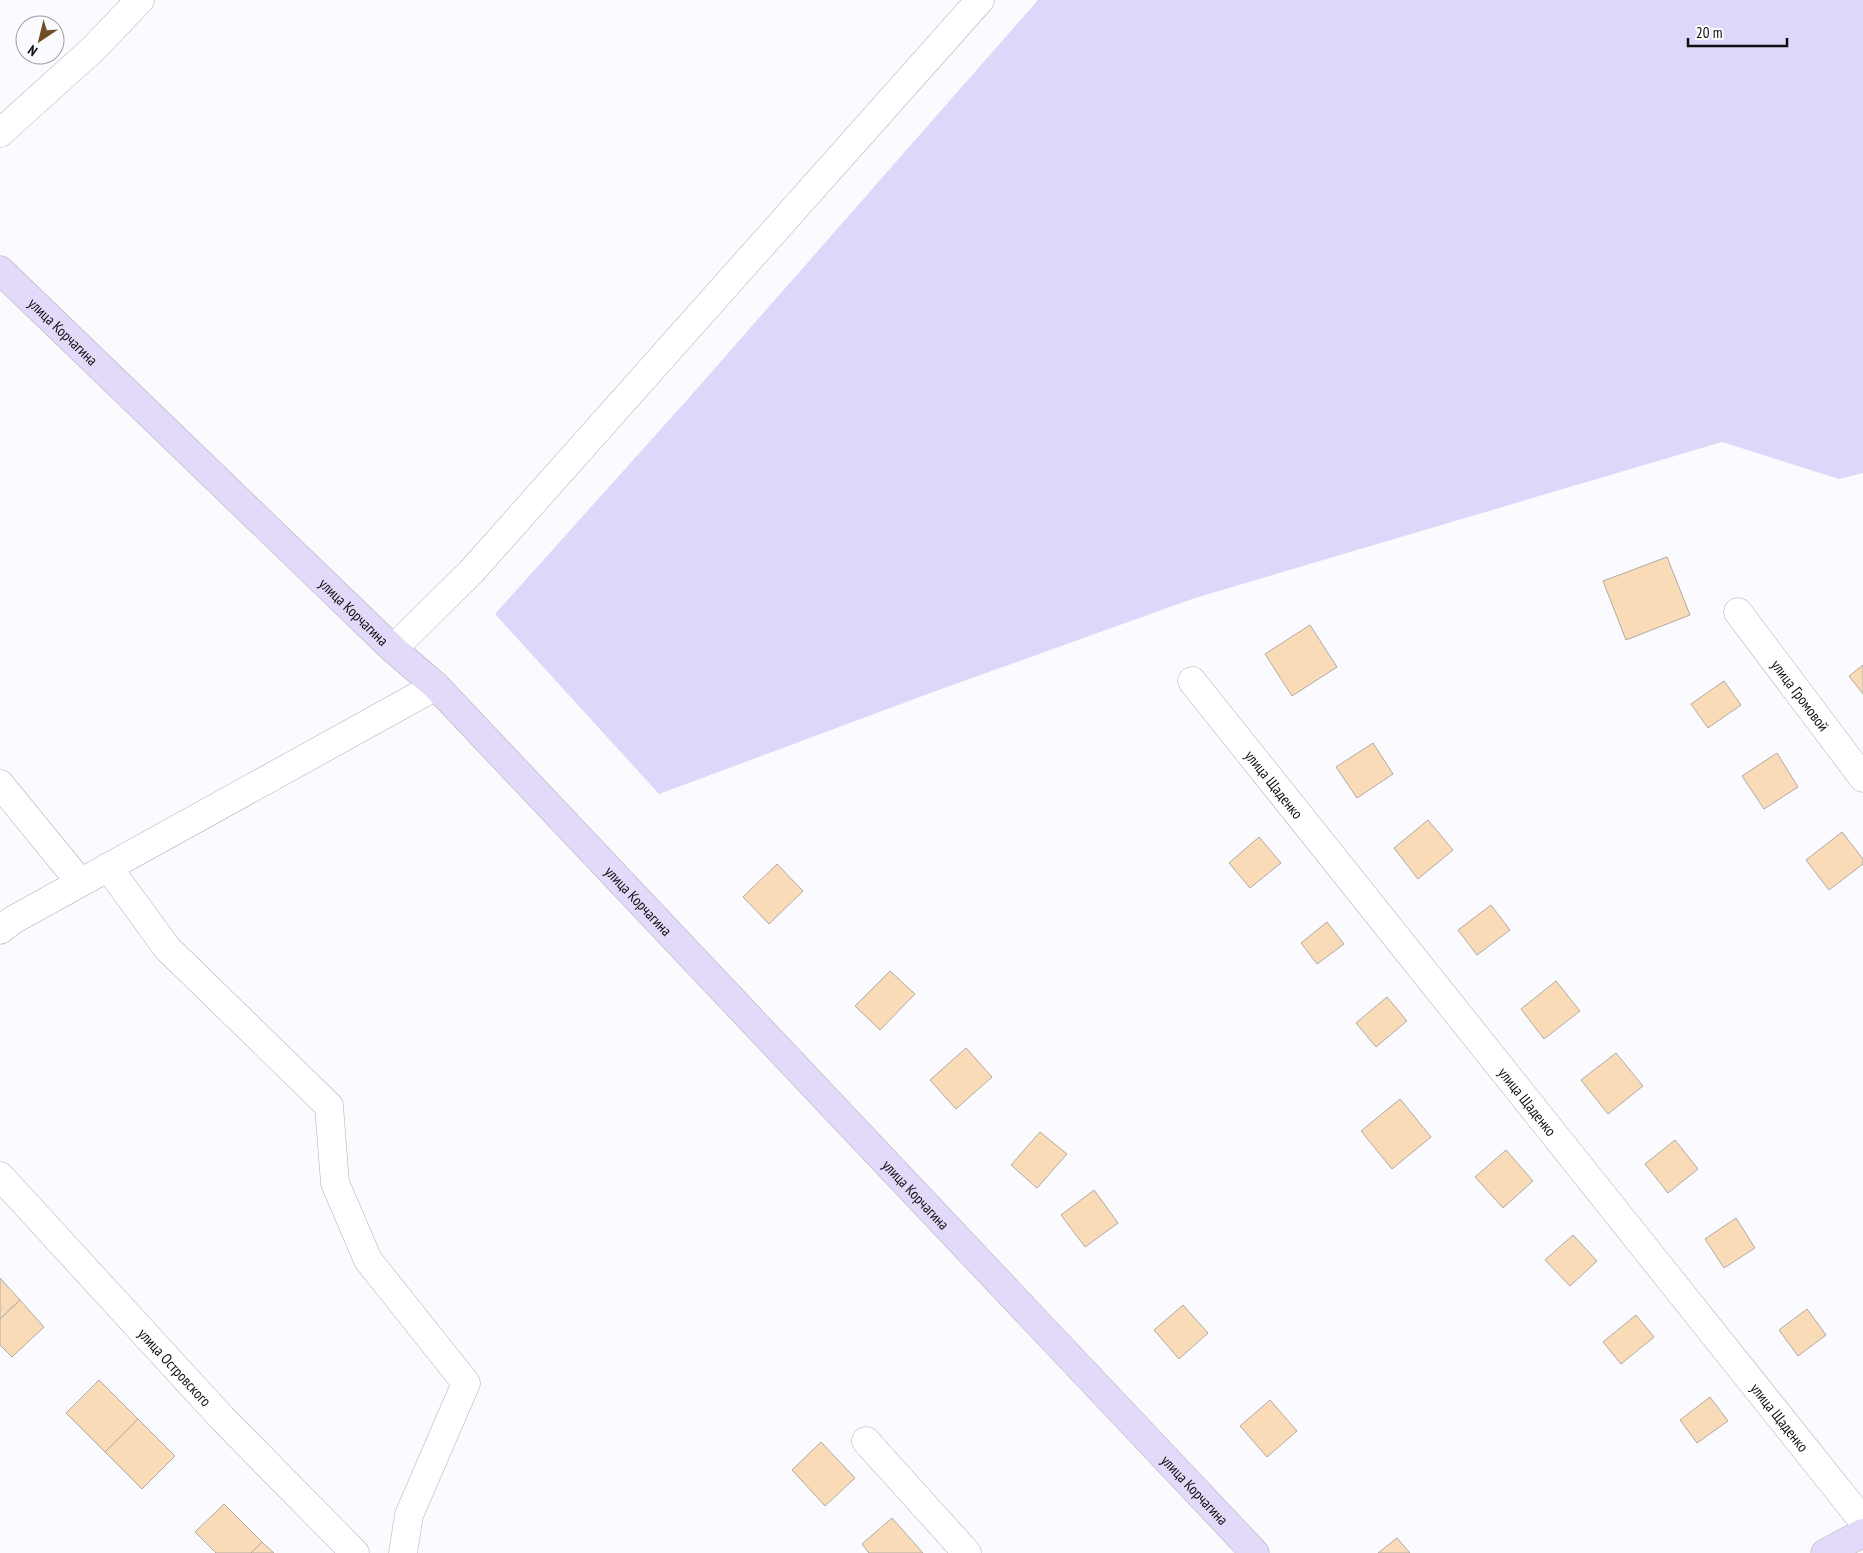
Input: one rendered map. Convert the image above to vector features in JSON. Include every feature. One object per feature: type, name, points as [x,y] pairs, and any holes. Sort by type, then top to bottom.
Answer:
[{"type":"street","points":[[0,133],[92,50],[140,0]]},
{"type":"street","points":[[393,649],[471,572],[980,0]]},
{"type":"street","name":"улица Корчагина","points":[[0,270],[393,649],[436,686],[1255,1553]]},
{"type":"street","name":"улица Громовой","points":[[1738,612],[1863,778]]},
{"type":"street","name":"улица Щаденко","points":[[1192,681],[1863,1521]]},
{"type":"street","points":[[0,930],[13,920],[80,882],[436,686]]},
{"type":"street","points":[[0,784],[80,882]]},
{"type":"street","points":[[108,867],[167,948],[329,1106],[335,1183],[368,1260],[466,1383],[410,1514],[403,1553]]},
{"type":"street","name":"улица Островского","points":[[0,1176],[222,1418],[355,1553]]},
{"type":"street","points":[[866,1441],[967,1553]]},
{"type":"shaded area","points":[[1038,0],[1863,0],[1863,473],[1839,479],[1722,442],[1195,598],[944,688],[659,794],[495,614],[695,391]]},
{"type":"building","points":[[1667,557],[1690,615],[1626,640],[1603,581]]},
{"type":"building","points":[[1310,625],[1337,667],[1292,696],[1265,654]]},
{"type":"building","points":[[1863,665],[1863,694],[1849,676]]},
{"type":"building","points":[[1724,681],[1741,705],[1708,728],[1691,704]]},
{"type":"building","points":[[1373,743],[1393,774],[1357,798],[1336,767]]},
{"type":"building","points":[[1777,753],[1798,787],[1764,809],[1742,776]]},
{"type":"building","points":[[1428,820],[1453,850],[1418,879],[1394,848]]},
{"type":"building","points":[[1842,832],[1863,859],[1863,864],[1829,890],[1806,860]]},
{"type":"building","points":[[1259,837],[1281,863],[1250,888],[1229,863]]},
{"type":"building","points":[[777,864],[803,891],[769,924],[743,897]]},
{"type":"building","points":[[1491,905],[1510,930],[1477,955],[1458,930]]},
{"type":"building","points":[[1327,922],[1344,944],[1317,964],[1301,943]]},
{"type":"building","points":[[890,971],[915,994],[880,1030],[855,1006]]},
{"type":"building","points":[[1556,981],[1580,1011],[1544,1039],[1521,1009]]},
{"type":"building","points":[[1387,997],[1407,1021],[1376,1047],[1356,1023]]},
{"type":"building","points":[[966,1048],[992,1077],[956,1109],[930,1080]]},
{"type":"building","points":[[1616,1053],[1643,1086],[1608,1114],[1581,1080]]},
{"type":"building","points":[[1400,1099],[1431,1137],[1392,1169],[1361,1131]]},
{"type":"building","points":[[1040,1132],[1067,1154],[1037,1188],[1011,1165]]},
{"type":"building","points":[[1675,1140],[1698,1169],[1668,1193],[1645,1164]]},
{"type":"building","points":[[1506,1150],[1533,1181],[1503,1208],[1475,1177]]},
{"type":"building","points":[[1094,1190],[1118,1223],[1085,1247],[1061,1215]]},
{"type":"building","points":[[1736,1218],[1755,1248],[1724,1268],[1705,1239]]},
{"type":"building","points":[[1573,1235],[1597,1261],[1570,1286],[1545,1260]]},
{"type":"building","points":[[0,1278],[20,1300],[0,1319]]},
{"type":"building","points":[[20,1300],[44,1327],[12,1357],[0,1345],[0,1319]]},
{"type":"building","points":[[1183,1305],[1208,1333],[1179,1359],[1154,1330]]},
{"type":"building","points":[[1807,1309],[1826,1335],[1798,1356],[1779,1330]]},
{"type":"building","points":[[1636,1315],[1654,1337],[1621,1364],[1603,1342]]},
{"type":"building","points":[[99,1380],[138,1419],[105,1452],[66,1413]]},
{"type":"building","points":[[1710,1397],[1728,1421],[1697,1443],[1680,1420]]},
{"type":"building","points":[[1270,1400],[1297,1431],[1267,1457],[1240,1426]]},
{"type":"building","points":[[138,1419],[175,1456],[142,1489],[105,1452]]},
{"type":"building","points":[[821,1442],[855,1478],[825,1506],[792,1470]]},
{"type":"building","points":[[224,1504],[262,1542],[251,1553],[216,1553],[195,1532]]},
{"type":"building","points":[[892,1518],[923,1553],[869,1553],[862,1544]]},
{"type":"building","points":[[1397,1538],[1410,1553],[1378,1553]]},
{"type":"building","points":[[262,1542],[274,1553],[251,1553]]}]
